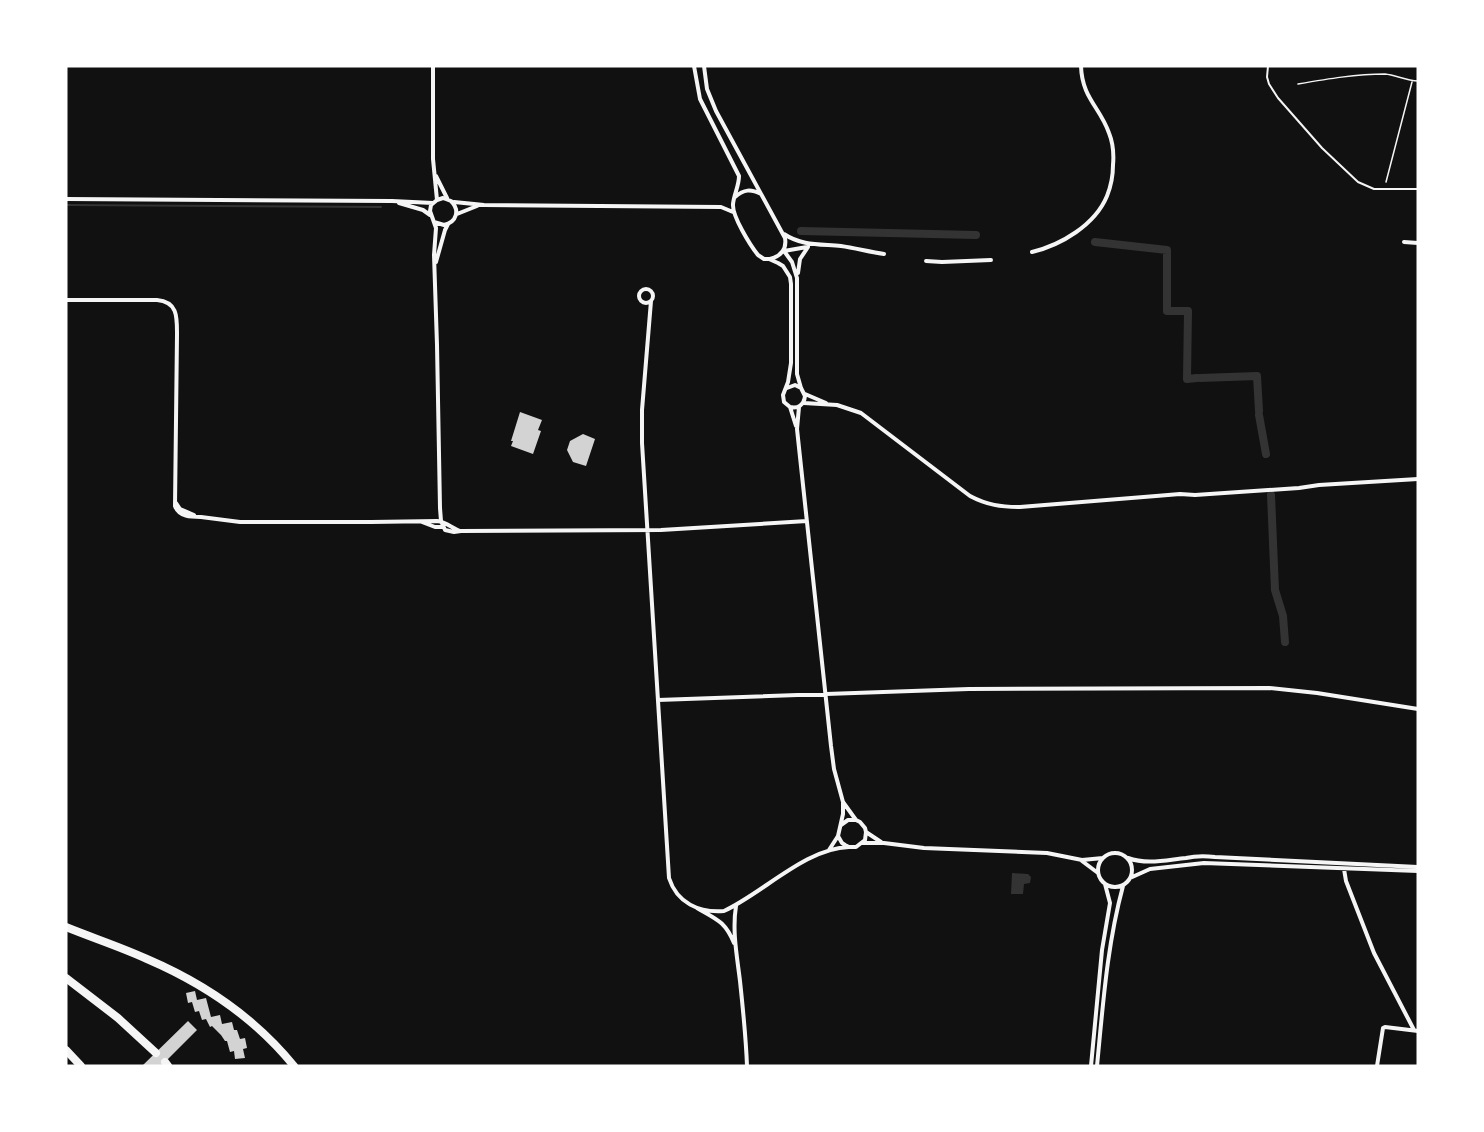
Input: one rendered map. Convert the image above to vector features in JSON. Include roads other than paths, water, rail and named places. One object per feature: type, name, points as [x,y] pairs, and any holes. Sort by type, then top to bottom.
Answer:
[{"type":"highway","points":[[66,927],[148,959],[202,987],[252,1023],[294,1066]]},
{"type":"highway","points":[[66,978],[118,1018],[156,1053]]},
{"type":"highway","points":[[66,1050],[81,1066]]},
{"type":"street","points":[[430,215],[430,208],[435,201],[433,66]]},
{"type":"street","points":[[694,66],[700,99],[738,172],[739,181],[734,199],[734,212],[754,249],[761,257],[783,266],[790,277],[791,363],[783,399],[790,407],[797,429]]},
{"type":"street","points":[[704,66],[707,89],[716,111],[784,234],[786,244],[784,250],[780,255],[769,259]]},
{"type":"street","points":[[1032,252],[1052,246],[1082,227],[1104,202],[1112,182],[1112,143],[1108,129],[1083,85],[1081,66]]},
{"type":"street","points":[[434,173],[447,198],[456,206],[457,214],[448,224],[441,225],[434,222]]},
{"type":"street","points":[[721,207],[741,192],[749,190],[762,194]]},
{"type":"street","points":[[66,200],[435,201],[447,198]]},
{"type":"street","points":[[381,201],[409,205],[423,210],[434,222],[440,501],[443,523]]},
{"type":"street","points":[[453,202],[484,205],[721,207],[734,212]]},
{"type":"street","points":[[457,214],[484,205]]},
{"type":"street","points":[[435,268],[448,224]]},
{"type":"street","points":[[784,234],[798,241],[817,245],[884,254]]},
{"type":"street","points":[[1404,242],[1418,243]]},
{"type":"street","points":[[784,250],[817,245]]},
{"type":"street","points":[[808,246],[800,259],[797,278],[797,374],[805,394],[829,404]]},
{"type":"street","points":[[784,250],[792,262],[797,278]]},
{"type":"street","points":[[926,261],[991,260]]},
{"type":"street","points":[[66,300],[162,301],[171,306],[176,314],[175,506],[181,512],[194,517],[240,522],[443,523],[461,531],[648,531],[807,521]]},
{"type":"street","points":[[651,301],[642,419],[669,878],[676,894],[723,923],[736,946]]},
{"type":"street","points":[[786,389],[795,385],[801,388]]},
{"type":"street","points":[[804,403],[805,394]]},
{"type":"street","points":[[790,407],[799,407],[804,403],[829,404],[850,408],[861,413],[970,496],[997,506],[1020,507],[1180,494],[1299,488],[1319,484],[1418,479]]},
{"type":"street","points":[[799,407],[797,429],[825,693],[834,769],[843,802],[838,836],[828,850]]},
{"type":"street","points":[[658,700],[978,689],[1283,688],[1418,709]]},
{"type":"street","points":[[843,802],[856,820],[863,825],[866,832],[884,843]]},
{"type":"street","points":[[841,825],[848,820],[856,820]]},
{"type":"street","points":[[862,843],[866,832]]},
{"type":"street","points":[[838,836],[842,843],[849,847]]},
{"type":"street","points":[[689,904],[724,911],[799,864],[828,850],[856,847],[862,843],[1047,853],[1082,860],[1103,858]]},
{"type":"street","points":[[1098,873],[1100,862],[1111,853],[1125,855],[1136,861],[1149,862],[1191,857],[1215,857],[1418,867]]},
{"type":"street","points":[[1128,858],[1132,868],[1130,878]]},
{"type":"street","points":[[1082,860],[1098,873],[1105,884],[1110,903],[1102,950],[1091,1066]]},
{"type":"street","points":[[1097,1066],[1108,951],[1123,886],[1130,878],[1150,869],[1204,863],[1418,871]]},
{"type":"street","points":[[1344,868],[1346,881],[1376,957],[1416,1030]]},
{"type":"street","points":[[1105,884],[1114,887],[1123,886]]},
{"type":"street","points":[[736,905],[736,946],[747,1066]]},
{"type":"street","points":[[723,923],[724,911]]},
{"type":"street","points":[[1377,1066],[1383,1028],[1416,1030]]},
{"type":"lane","points":[[1268,66],[1269,84],[1278,98],[1322,148],[1358,182],[1374,189],[1418,189]]},
{"type":"waterway","points":[[66,205],[381,207]]},
{"type":"waterway","points":[[801,231],[976,235]]},
{"type":"waterway","points":[[1095,242],[1167,250],[1167,311],[1188,311],[1187,379],[1197,378]]},
{"type":"waterway","points":[[1200,378],[1257,376],[1259,411]]},
{"type":"waterway","points":[[1259,415],[1266,454]]},
{"type":"waterway","points":[[1271,495],[1275,590],[1283,616],[1285,642]]}]
